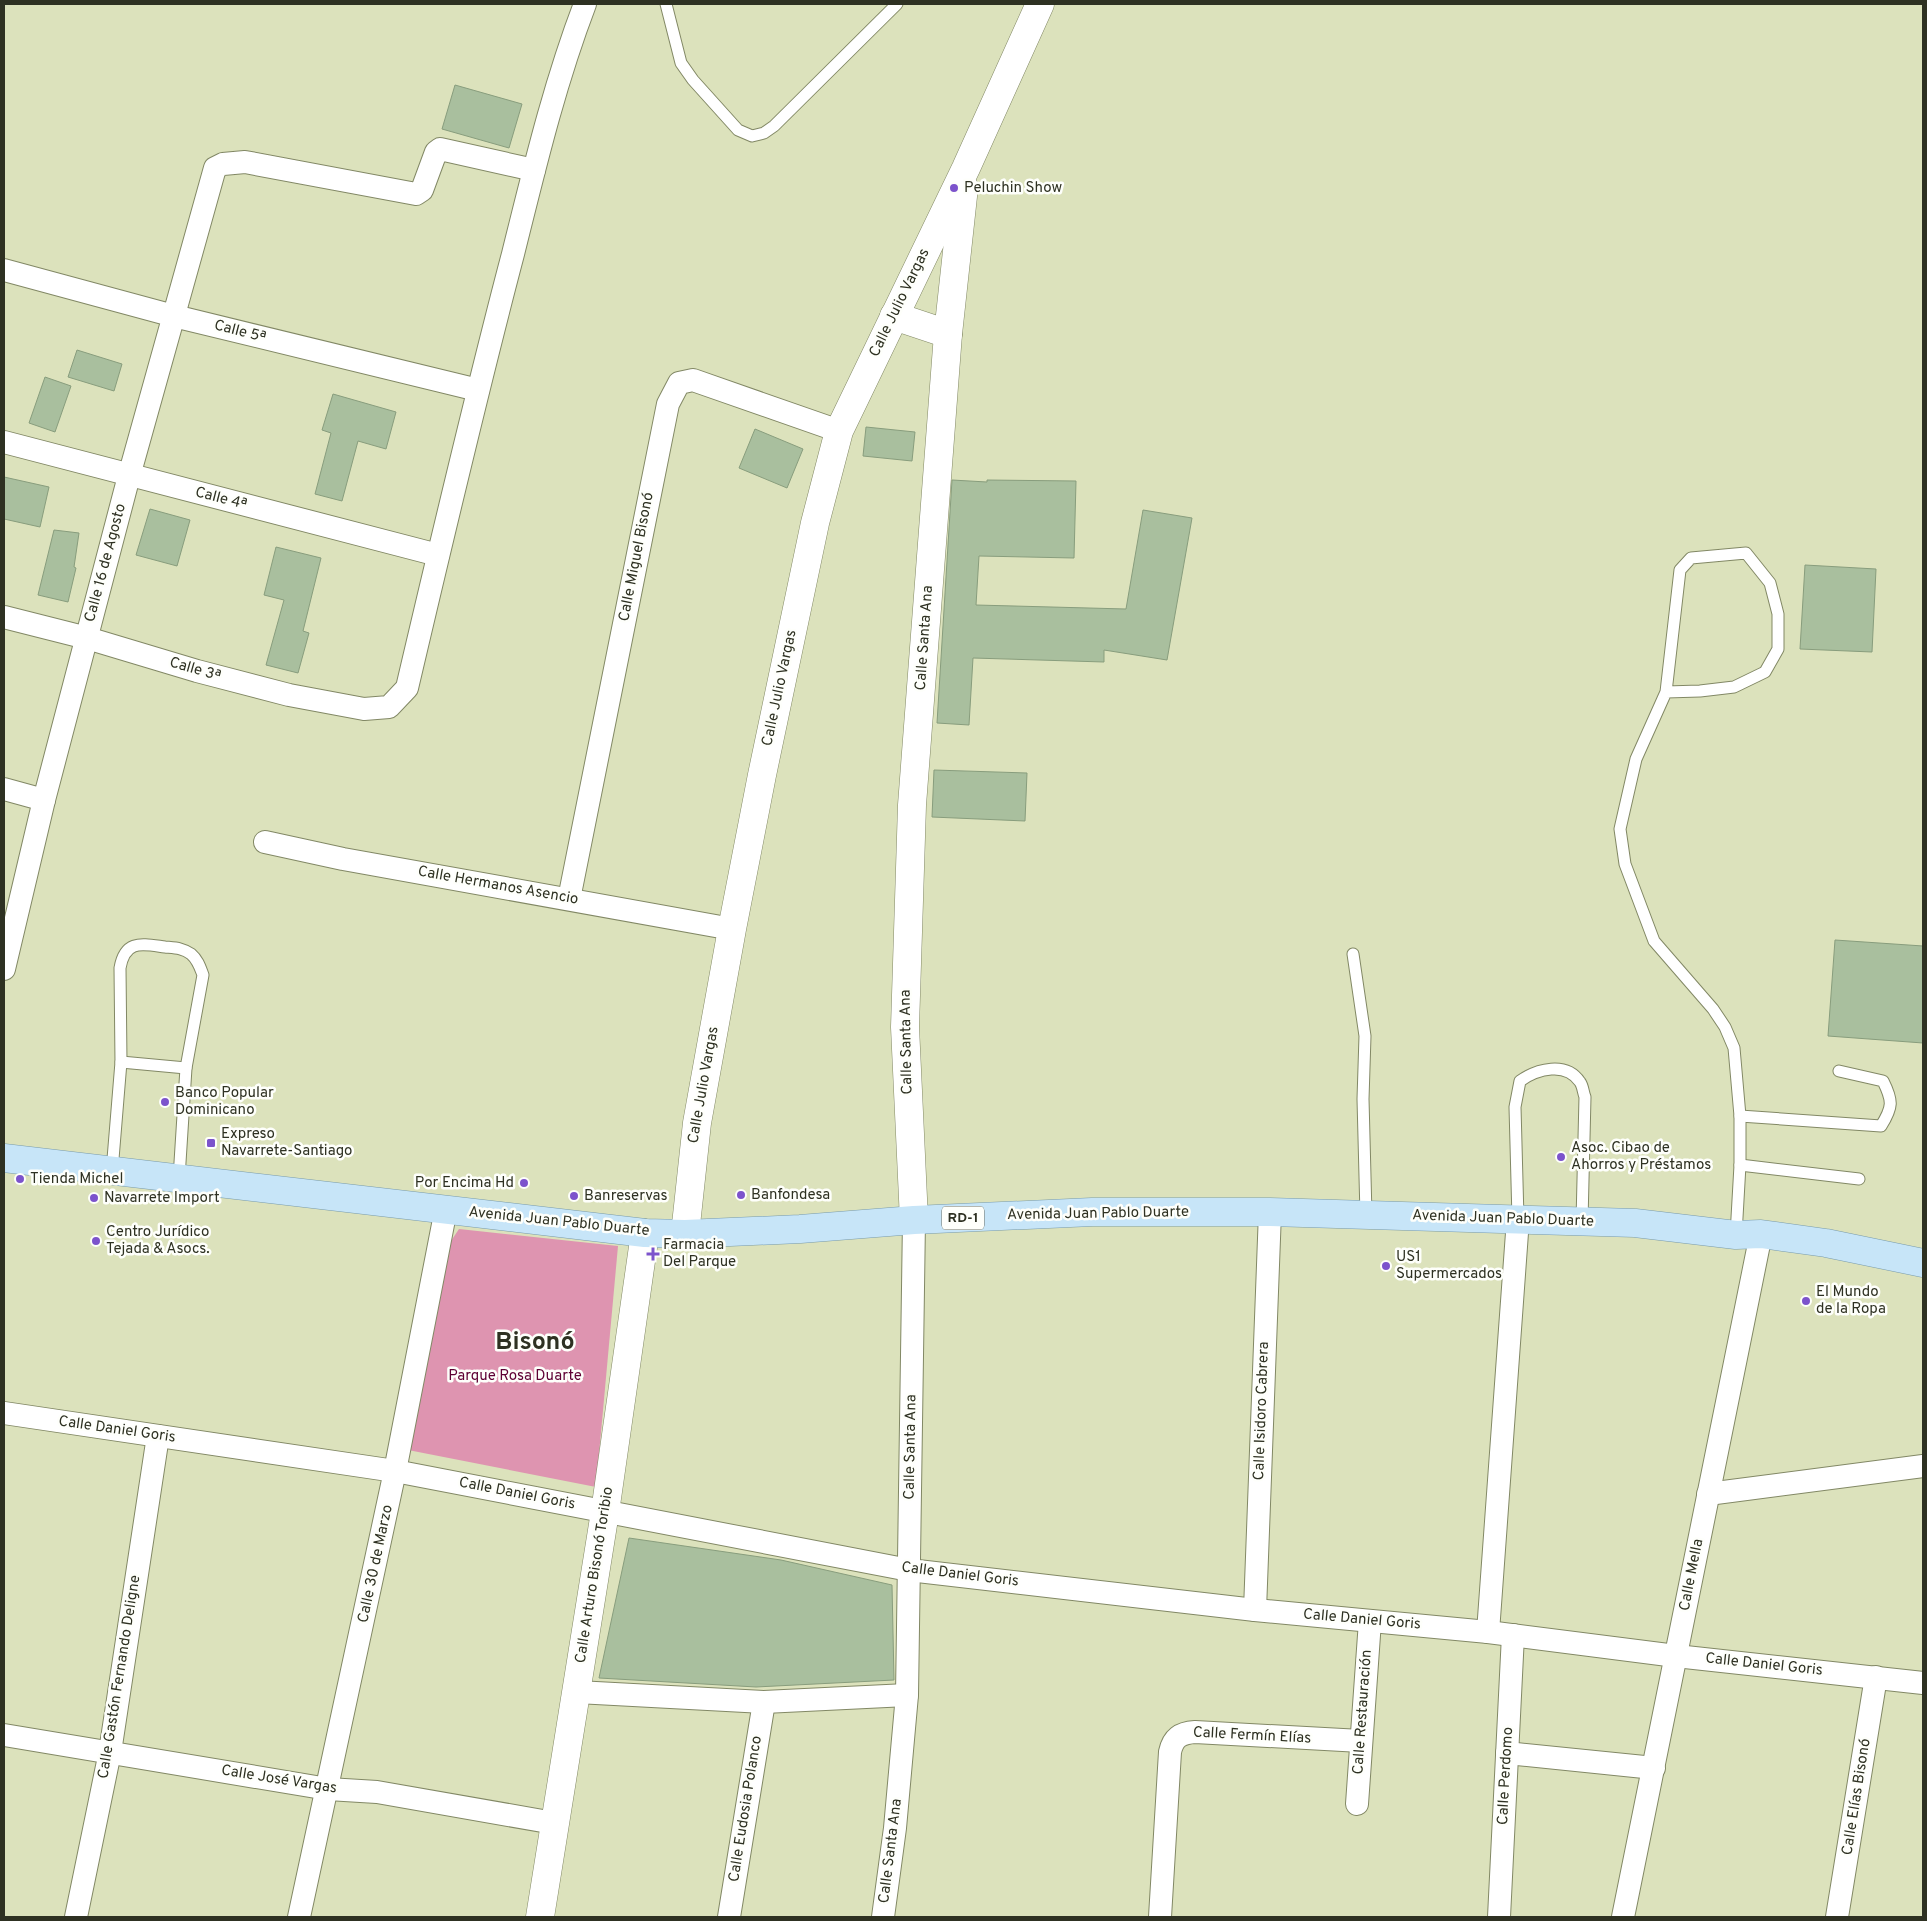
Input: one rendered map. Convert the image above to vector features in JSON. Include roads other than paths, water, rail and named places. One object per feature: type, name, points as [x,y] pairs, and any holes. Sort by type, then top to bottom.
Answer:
[{"type":"main road","name":"Calle Julio Vargas","points":[[685,1234],[696,1123],[732,929],[813,533],[838,430],[966,168],[1040,4]]},
{"type":"main road","name":"Calle Santa Ana","points":[[914,1220],[905,1026],[912,806],[948,334],[966,168]]},
{"type":"main road","points":[[894,316],[948,334]]},
{"type":"main road","name":"Avenida Juan Pablo Duarte","points":[[4,1158],[645,1233],[685,1234],[800,1230],[914,1220],[1092,1212],[1270,1212],[1635,1223],[1826,1243],[1923,1263]]},
{"type":"main road","name":"Calle Arturo Bisonó Toribio","points":[[540,1917],[606,1512],[645,1233]]},
{"type":"street","points":[[438,555],[534,170],[572,37],[585,4]]},
{"type":"street","name":"Calle 16 de Agosto","points":[[4,968],[44,800],[129,476],[215,168],[223,164],[245,162],[416,194],[422,190],[436,152],[440,149],[534,170]]},
{"type":"street","name":"Calle 5ª","points":[[4,270],[174,316],[478,390]]},
{"type":"street","name":"Calle Miguel Bisonó","points":[[569,899],[668,404],[678,383],[693,380],[838,430]]},
{"type":"street","name":"Calle 4ª","points":[[4,442],[438,555]]},
{"type":"street","name":"Calle 3ª","points":[[4,617],[87,638],[198,671],[289,695],[364,709],[389,707],[407,688],[438,555]]},
{"type":"street","points":[[4,789],[44,800]]},
{"type":"street","name":"Calle Hermanos Asencio","points":[[265,842],[343,859],[732,929]]},
{"type":"street","name":"Calle 30 de Marzo","points":[[299,1917],[396,1471],[446,1209]]},
{"type":"street","name":"Calle Isidoro Cabrera","points":[[1255,1610],[1270,1212]]},
{"type":"street","points":[[1488,1632],[1518,1219]]},
{"type":"street","name":"Calle Santa Ana","points":[[883,1917],[895,1828],[907,1695],[914,1220]]},
{"type":"street","name":"Calle Mella","points":[[1623,1917],[1708,1494],[1748,1234]]},
{"type":"street","name":"Calle Daniel Goris","points":[[4,1414],[396,1471],[909,1570],[1255,1610],[1488,1632],[1676,1656],[1923,1683]]},
{"type":"street","name":"Calle Gastón Fernando Deligne","points":[[76,1917],[110,1752],[158,1436]]},
{"type":"street","points":[[1708,1494],[1923,1466]]},
{"type":"street","name":"Calle Restauración","points":[[1357,1804],[1370,1621]]},
{"type":"street","name":"Calle Perdomo","points":[[1499,1917],[1513,1635]]},
{"type":"street","name":"Calle Elías Bisonó","points":[[1837,1917],[1876,1677]]},
{"type":"street","points":[[577,1692],[764,1702],[907,1695]]},
{"type":"street","name":"Calle Eudosia Polanco","points":[[729,1917],[764,1702]]},
{"type":"street","name":"Calle Fermín Elías","points":[[1160,1917],[1170,1752],[1172,1744],[1177,1737],[1184,1732],[1194,1732],[1361,1741]]},
{"type":"street","name":"Calle José Vargas","points":[[4,1735],[328,1789],[377,1792],[554,1823]]},
{"type":"street","points":[[1508,1753],[1654,1768]]},
{"type":"lane","points":[[666,4],[681,63],[693,80],[738,130],[752,136],[764,133],[774,126],[897,4]]},
{"type":"lane","points":[[1666,692],[1734,687],[1765,672],[1778,650],[1778,614],[1770,583],[1746,553],[1691,558],[1680,570],[1666,692],[1636,758],[1620,830],[1625,864],[1654,941],[1713,1009],[1725,1027],[1734,1048],[1740,1116],[1740,1165],[1748,1234]]},
{"type":"lane","points":[[112,1171],[121,1062],[120,968],[122,956],[128,948],[139,944],[184,949],[199,964],[203,975],[186,1068],[179,1178]]},
{"type":"lane","points":[[1352,954],[1366,1036],[1363,1100],[1366,1215]]},
{"type":"lane","points":[[121,1062],[186,1068]]},
{"type":"lane","points":[[1518,1219],[1515,1107],[1520,1081],[1532,1072],[1551,1069],[1571,1072],[1581,1083],[1585,1097],[1582,1221]]},
{"type":"lane","points":[[1740,1116],[1882,1126],[1891,1111],[1891,1096],[1883,1081],[1838,1071]]},
{"type":"lane","points":[[1740,1165],[1859,1179]]},
{"type":"place","name":"Peluchin Show","points":[[954,188]]},
{"type":"place","name":"Banco Popular Dominicano","points":[[165,1102]]},
{"type":"place","name":"Expreso Navarrete-Santiago","points":[[211,1143]]},
{"type":"place","name":"Asoc. Cibao de Ahorros y Préstamos","points":[[1561,1157]]},
{"type":"place","name":"Tienda Michel","points":[[20,1179]]},
{"type":"place","name":"Por Encima Hd","points":[[524,1183]]},
{"type":"place","name":"Banfondesa","points":[[741,1195]]},
{"type":"place","name":"Banreservas","points":[[574,1196]]},
{"type":"place","name":"Navarrete Import","points":[[94,1198]]},
{"type":"place","name":"Centro Jurídico Tejada & Asocs.","points":[[96,1241]]},
{"type":"place","name":"Farmacia Del Parque","points":[[653,1254]]},
{"type":"place","name":"US1 Supermercados","points":[[1386,1266]]},
{"type":"place","name":"El Mundo de la Ropa","points":[[1806,1301]]},
{"type":"district","name":"Bisonó","points":[[535,1343]]},
{"type":"park label","name":"Parque Rosa Duarte","points":[[515,1376]]}]
